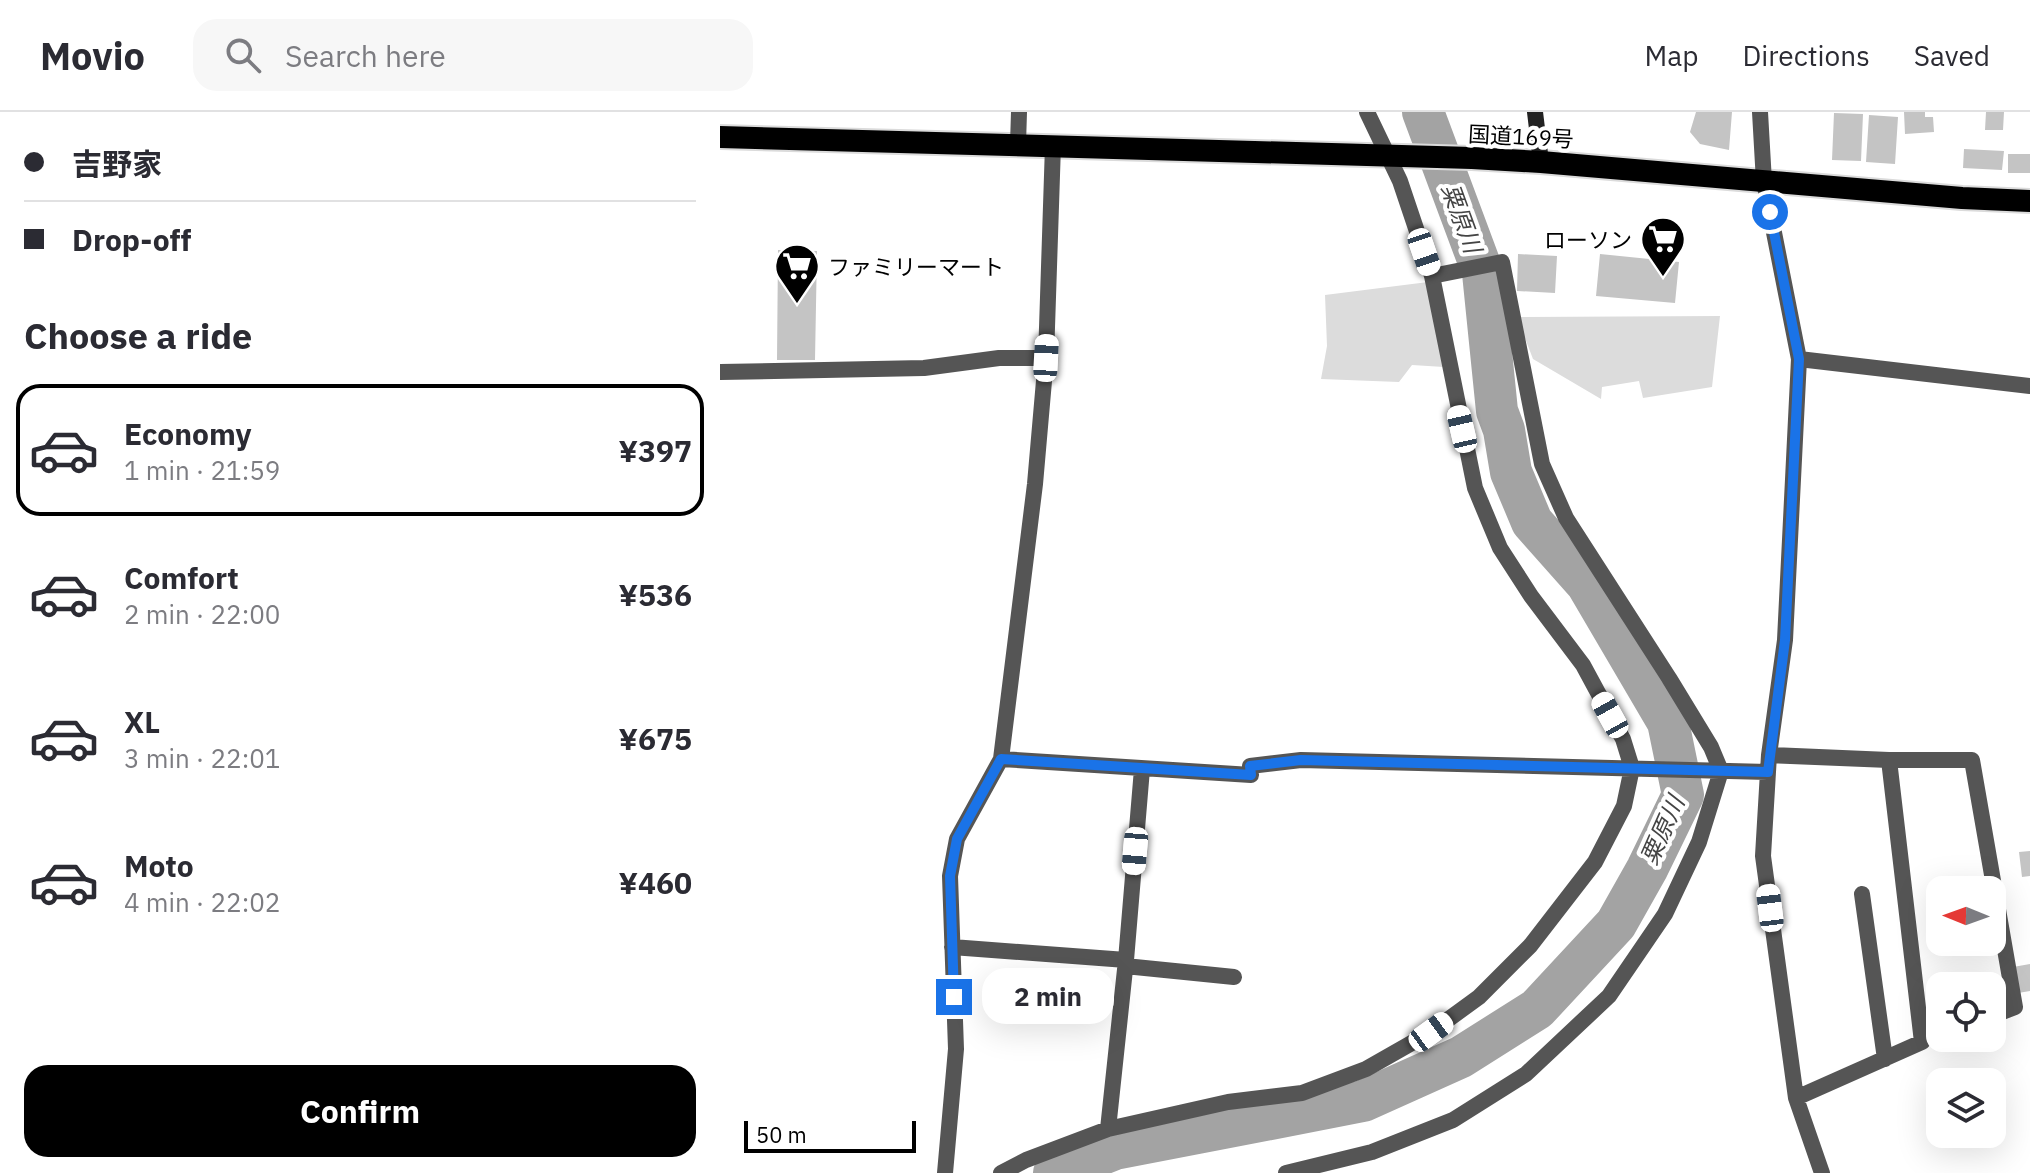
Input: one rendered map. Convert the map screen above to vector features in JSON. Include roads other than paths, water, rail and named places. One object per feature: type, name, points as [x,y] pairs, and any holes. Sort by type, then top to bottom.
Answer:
[{"type":"highway","name":"国道169号","points":[[720,137],[1472,158],[2030,201]]},
{"type":"main road","points":[[1535,112],[1541,162]]},
{"type":"street","points":[[1018,144],[1019,112]]},
{"type":"street","points":[[1001,1173],[1026,1160],[1108,1129],[1228,1102],[1302,1093],[1366,1069],[1431,1032],[1479,997],[1530,946],[1595,862],[1624,806],[1635,768],[1623,739],[1583,665],[1531,596],[1500,548],[1475,488],[1435,275],[1400,181],[1396,157],[1367,112]]},
{"type":"street","points":[[1760,112],[1764,182],[1799,359],[1785,640],[1769,763],[1763,856],[1796,1098],[1822,1173]]},
{"type":"street","points":[[945,1173],[956,1049],[950,876],[957,839],[1001,759],[1035,484],[1046,358],[1053,145]]},
{"type":"street","points":[[1286,1173],[1372,1152],[1453,1120],[1526,1074],[1609,996],[1665,914],[1699,842],[1717,770],[1711,747],[1566,518],[1542,464],[1502,262],[1435,275]]},
{"type":"street","points":[[720,372],[924,368],[999,358],[1046,358]]},
{"type":"street","points":[[1799,359],[2030,386]]},
{"type":"street","points":[[1001,759],[1251,775],[1250,766],[1301,760],[1717,770],[1769,763],[1972,760],[2015,1007],[2006,1011]]},
{"type":"street","points":[[1889,760],[1922,1042]]},
{"type":"street","points":[[1108,1129],[1142,769]]},
{"type":"street","points":[[1862,894],[1885,1059]]},
{"type":"street","points":[[952,947],[1126,963],[1234,977]]},
{"type":"street","points":[[1796,1098],[1926,1041]]},
{"type":"waterway","name":"粟原川","points":[[1054,1173],[1115,1149],[1363,1101],[1461,1057],[1537,1009],[1616,924],[1683,795],[1668,722],[1587,584],[1532,522],[1511,472],[1504,430],[1497,411],[1483,273],[1423,112]]},
{"type":"place","name":"ローソン","points":[[1663,278]]},
{"type":"place","name":"ファミリーマート","points":[[797,305]]}]
